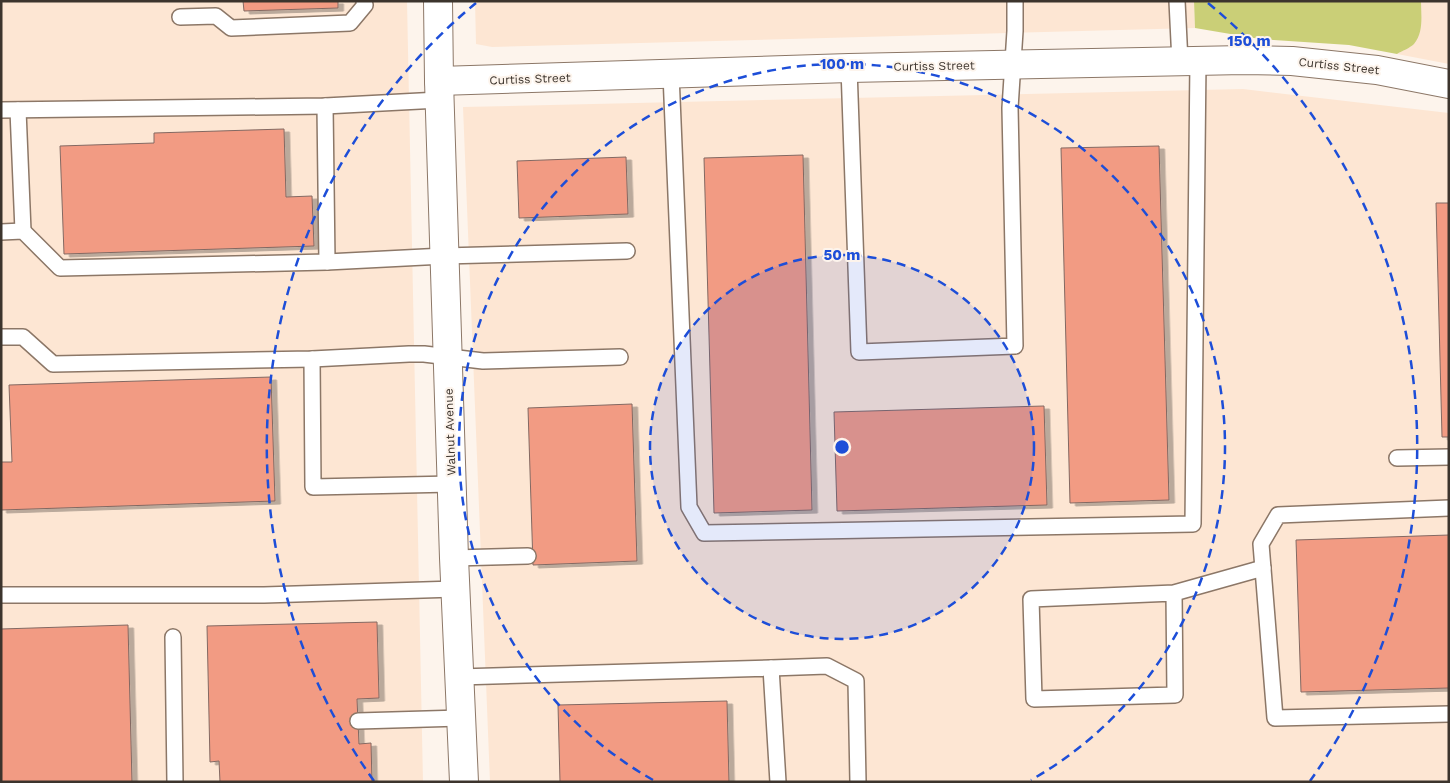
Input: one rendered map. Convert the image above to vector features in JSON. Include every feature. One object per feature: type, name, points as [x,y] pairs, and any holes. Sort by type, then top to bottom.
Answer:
[{"type":"street","points":[[438,1],[439,91]]},
{"type":"street","name":"Curtiss Street","points":[[439,91],[671,74],[849,68],[1244,60],[1292,61],[1377,70],[1449,84]]},
{"type":"street","name":"Walnut Avenue","points":[[439,91],[455,590],[464,782]]},
{"type":"lane","points":[[180,16],[216,16],[231,28],[350,23],[365,5],[364,1]]},
{"type":"lane","points":[[849,68],[859,352],[1015,346],[1010,108],[1015,1]]},
{"type":"lane","points":[[671,74],[689,507],[704,533],[1193,524],[1189,61],[1177,1]]},
{"type":"lane","points":[[1,110],[325,106],[439,91]]},
{"type":"lane","points":[[325,106],[327,262]]},
{"type":"lane","points":[[18,110],[23,232],[60,268],[327,262],[444,256],[627,252]]},
{"type":"lane","points":[[1,232],[23,232]]},
{"type":"lane","points":[[1,338],[23,337],[53,364],[312,359],[409,354],[483,361],[620,357]]},
{"type":"lane","points":[[312,359],[313,487],[452,484]]},
{"type":"lane","points":[[1397,458],[1449,457]]},
{"type":"lane","points":[[1449,508],[1278,514],[1261,544],[1275,718],[1449,714]]},
{"type":"lane","points":[[454,558],[528,556]]},
{"type":"lane","points":[[1174,593],[1175,695],[1034,699],[1031,599],[1174,593],[1263,568]]},
{"type":"lane","points":[[1,595],[264,595],[455,590]]},
{"type":"lane","points":[[173,637],[175,782]]},
{"type":"lane","points":[[459,677],[827,666],[856,681],[858,782]]},
{"type":"lane","points":[[771,668],[778,782]]},
{"type":"lane","points":[[358,720],[461,718]]},
{"type":"shaded area","points":[[1,1],[407,1],[423,782],[1,782]]},
{"type":"shaded area","points":[[475,1],[1194,1],[1195,28],[492,47],[476,44]]},
{"type":"shaded area","points":[[1421,1],[1449,1],[1449,64],[1397,54],[1413,45],[1421,20]]},
{"type":"shaded area","points":[[1243,89],[1449,113],[1449,782],[490,782],[463,107]]},
{"type":"green space","points":[[1194,1],[1421,1],[1421,23],[1419,34],[1414,44],[1397,54],[1349,45],[1260,39],[1195,28]]},
{"type":"building","points":[[243,1],[338,1],[338,8],[244,11]]},
{"type":"building","points":[[284,129],[286,197],[312,196],[314,246],[64,254],[60,146],[154,143],[154,133]]},
{"type":"building","points":[[1159,146],[1169,500],[1070,503],[1061,148]]},
{"type":"building","points":[[803,155],[812,510],[714,513],[704,158]]},
{"type":"building","points":[[626,157],[628,214],[519,218],[517,161]]},
{"type":"building","points":[[1436,203],[1449,203],[1449,437],[1442,437]]},
{"type":"building","points":[[271,377],[275,501],[1,510],[1,462],[12,462],[9,385]]},
{"type":"building","points":[[632,404],[637,561],[533,565],[528,408]]},
{"type":"building","points":[[1044,406],[1047,505],[837,511],[834,412]]},
{"type":"building","points":[[1449,535],[1449,688],[1301,692],[1296,540]]},
{"type":"building","points":[[377,622],[379,698],[357,699],[359,744],[371,743],[372,782],[220,782],[219,761],[210,762],[207,626]]},
{"type":"building","points":[[128,625],[132,782],[1,782],[1,629]]},
{"type":"building","points":[[727,701],[729,782],[560,782],[558,705]]}]
